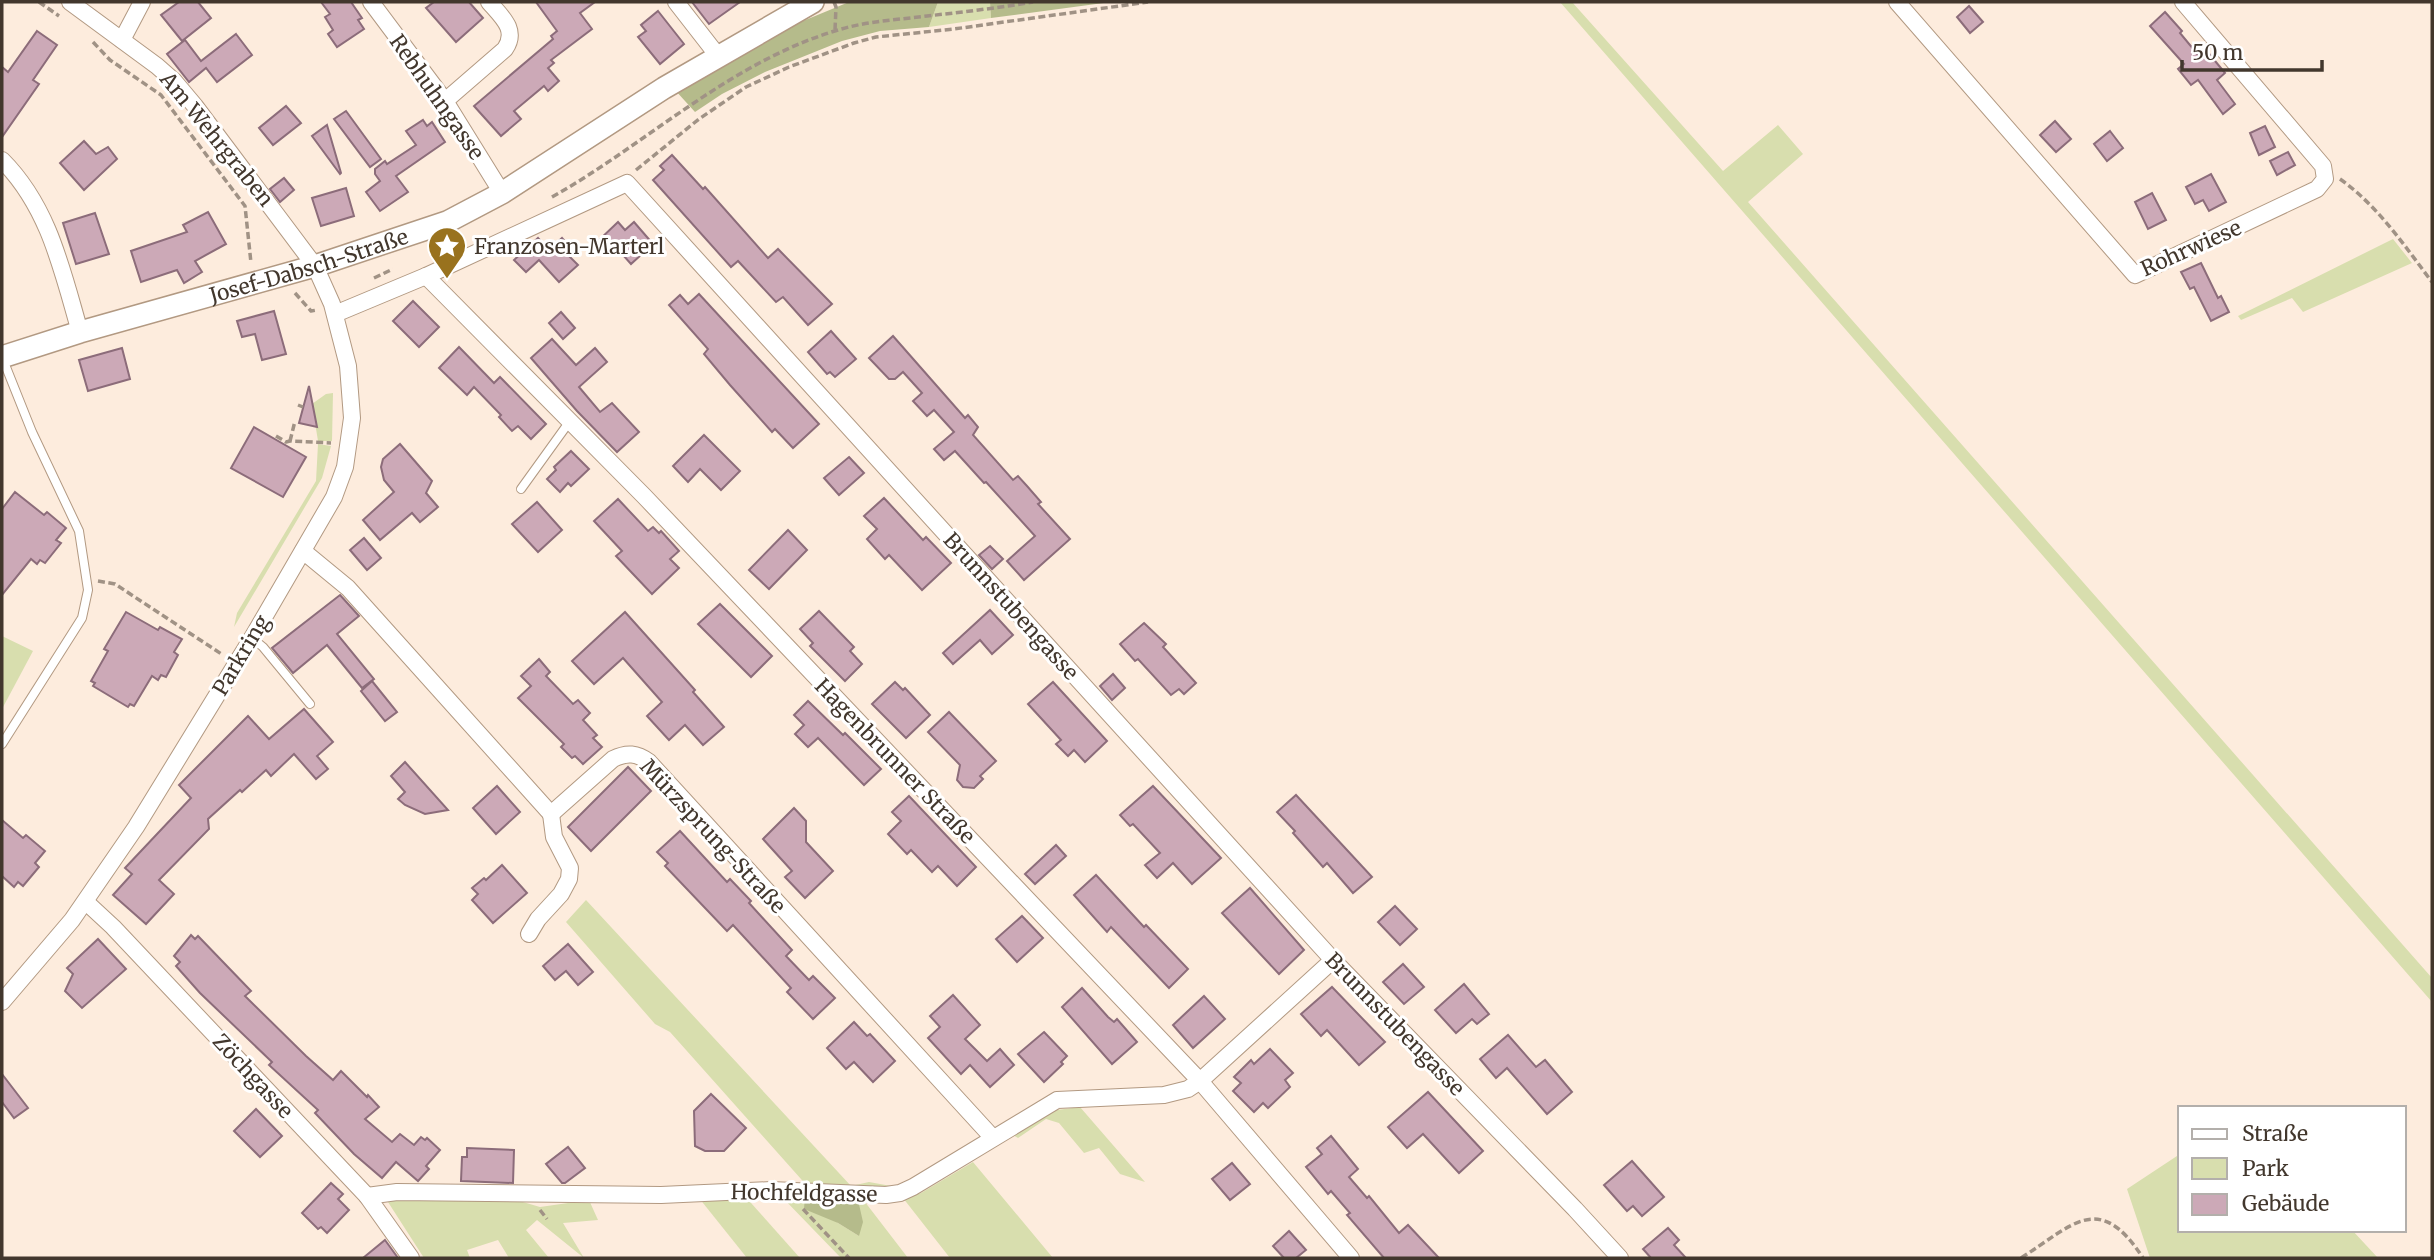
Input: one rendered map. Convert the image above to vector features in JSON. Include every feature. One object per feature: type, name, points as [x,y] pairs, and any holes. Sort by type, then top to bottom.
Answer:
[{"type":"main road","name":"Josef-Dabsch-Straße","points":[[2,357],[435,227],[502,193],[718,56],[813,2]]},
{"type":"street","name":"Am Wehrgraben","points":[[70,2],[157,66],[188,97],[315,265]]},
{"type":"street","points":[[122,40],[142,2]]},
{"type":"street","name":"Rebhuhngasse","points":[[371,2],[445,101],[502,193]]},
{"type":"street","points":[[445,101],[505,49],[511,40],[509,27],[489,2]]},
{"type":"street","points":[[676,2],[718,56]]},
{"type":"street","name":"Rohrwiese","points":[[1897,2],[2135,275],[2317,189],[2326,173]]},
{"type":"street","points":[[2183,2],[2326,173]]},
{"type":"street","points":[[2,160],[31,194],[51,238],[80,332]]},
{"type":"street","points":[[327,312],[426,276],[627,183]]},
{"type":"street","name":"Brunnstubengasse","points":[[627,183],[1333,960],[1576,1209],[1620,1258]]},
{"type":"street","name":"Parkring","points":[[2,1002],[86,902],[136,827],[252,638],[341,482],[351,434],[350,382],[327,312],[321,276],[315,265]]},
{"type":"street","name":"Hagenbrunner Straße","points":[[426,276],[644,496],[1200,1081],[1351,1258]]},
{"type":"street","points":[[303,551],[348,588],[551,814],[554,837],[570,868],[569,879],[561,894],[528,934]]},
{"type":"street","name":"Mürzsprung-Straße","points":[[551,814],[613,759],[632,754],[649,762],[993,1139]]},
{"type":"street","name":"Zöchgasse","points":[[86,902],[113,927],[367,1196],[411,1258]]},
{"type":"street","name":"Hochfeldgasse","points":[[367,1196],[397,1192],[661,1195],[743,1190],[870,1196],[900,1193],[1056,1100],[1164,1095],[1188,1089],[1333,960]]},
{"type":"lane","points":[[2,357],[32,432],[79,531],[88,590],[82,618],[2,744]]},
{"type":"lane","points":[[522,489],[570,421]]},
{"type":"lane","points":[[252,638],[263,647],[310,704]]},
{"type":"path","points":[[39,2],[64,20]]},
{"type":"path","points":[[834,2],[835,30]]},
{"type":"path","points":[[562,191],[583,180],[682,109],[768,58],[835,30],[867,22],[1033,2]]},
{"type":"path","points":[[627,183],[640,165],[722,101],[763,79],[854,43],[876,37],[967,28],[1148,2]]},
{"type":"path","points":[[92,41],[110,60],[161,95],[245,206],[254,282]]},
{"type":"path","points":[[2326,173],[2357,191],[2376,210],[2432,282]]},
{"type":"path","points":[[288,292],[296,293],[312,312],[327,312]]},
{"type":"path","points":[[298,405],[303,407]]},
{"type":"path","points":[[290,441],[295,421]]},
{"type":"path","points":[[276,436],[286,442],[333,443]]},
{"type":"path","points":[[86,578],[115,584],[215,650]]},
{"type":"path","points":[[789,1191],[821,1231],[849,1258]]},
{"type":"path","points":[[2021,1258],[2081,1219],[2101,1218],[2116,1226],[2134,1244],[2143,1258]]},
{"type":"green space","points":[[849,2],[938,2],[929,27],[880,31],[842,41],[765,72],[722,94],[695,112],[675,90],[803,21]]},
{"type":"green space","points":[[938,2],[990,2],[991,18],[929,27]]},
{"type":"green space","points":[[990,2],[1111,2],[991,18]]},
{"type":"green space","points":[[1560,2],[1572,2],[1723,171],[1778,125],[1803,154],[1748,202],[2432,978],[2432,1002]]},
{"type":"green space","points":[[2393,239],[2412,263],[2303,312],[2292,298],[2241,320],[2238,316]]},
{"type":"green space","points":[[333,393],[332,441],[318,441],[312,404],[326,394]]},
{"type":"green space","points":[[318,444],[331,446],[322,478],[234,627],[237,613],[316,481]]},
{"type":"green space","points":[[2,636],[33,651],[2,709]]},
{"type":"green space","points":[[586,900],[851,1186],[869,1182],[891,1186],[809,1188],[670,1032],[655,1024],[566,922]]},
{"type":"green space","points":[[1080,1107],[1145,1182],[1120,1174],[1099,1148],[1084,1153],[1059,1123],[1046,1119],[1018,1138],[1013,1135],[1057,1110]]},
{"type":"green space","points":[[2178,1155],[2178,1232],[2354,1232],[2378,1258],[2150,1258],[2127,1189]]},
{"type":"green space","points":[[973,1162],[1053,1258],[950,1258],[903,1198],[921,1193]]},
{"type":"green space","points":[[743,1194],[800,1258],[747,1258],[699,1198]]},
{"type":"green space","points":[[781,1196],[805,1196],[859,1236],[858,1200],[865,1202],[908,1258],[841,1258]]},
{"type":"green space","points":[[805,1196],[858,1200],[863,1222],[859,1236],[838,1223],[804,1209]]},
{"type":"green space","points":[[404,1197],[516,1200],[540,1207],[589,1200],[598,1220],[563,1223],[584,1258],[537,1220],[526,1230],[549,1258],[509,1258],[498,1240],[467,1250],[470,1258],[424,1258],[388,1202]]},
{"type":"building","points":[[179,2],[198,2],[211,18],[182,41],[161,15]]},
{"type":"building","points":[[321,2],[351,2],[362,18],[358,20],[364,29],[337,47],[328,34],[333,30],[325,17],[330,14]]},
{"type":"building","points":[[434,2],[469,2],[483,18],[456,42],[426,8]]},
{"type":"building","points":[[536,2],[595,2],[580,13],[592,29],[551,60],[554,63],[548,68],[559,81],[548,91],[544,86],[514,111],[521,119],[501,136],[474,106],[553,39],[551,36],[557,31]]},
{"type":"building","points":[[692,2],[740,2],[709,24]]},
{"type":"building","points":[[1969,6],[1983,22],[1970,33],[1957,17]]},
{"type":"building","points":[[658,11],[684,44],[660,64],[638,37],[646,31],[641,25]]},
{"type":"building","points":[[2165,12],[2199,56],[2206,50],[2225,73],[2217,80],[2235,104],[2223,114],[2198,80],[2191,85],[2178,69],[2184,64],[2150,26]]},
{"type":"building","points":[[37,31],[57,45],[33,80],[39,84],[2,137],[2,67],[8,72]]},
{"type":"building","points":[[236,34],[252,55],[217,82],[206,68],[189,82],[167,54],[185,40],[201,61]]},
{"type":"building","points":[[286,106],[301,123],[273,145],[259,128]]},
{"type":"building","points":[[346,111],[381,159],[370,167],[334,119]]},
{"type":"building","points":[[423,120],[427,126],[432,122],[445,142],[396,176],[408,192],[380,211],[366,192],[380,181],[375,169],[416,145],[406,131]]},
{"type":"building","points":[[2055,121],[2071,139],[2056,152],[2040,135]]},
{"type":"building","points":[[327,125],[341,173],[340,174],[312,136]]},
{"type":"building","points":[[2265,126],[2275,147],[2259,155],[2250,133]]},
{"type":"building","points":[[2110,131],[2123,148],[2107,161],[2094,144]]},
{"type":"building","points":[[84,141],[96,154],[108,147],[117,159],[84,190],[60,163]]},
{"type":"building","points":[[2288,152],[2295,165],[2277,175],[2270,161]]},
{"type":"building","points":[[672,155],[703,189],[705,187],[768,258],[778,249],[832,304],[808,325],[783,297],[776,302],[738,261],[731,267],[653,180],[664,170],[660,166]]},
{"type":"building","points":[[2211,174],[2226,202],[2209,211],[2203,200],[2195,204],[2186,187]]},
{"type":"building","points":[[284,178],[294,190],[280,202],[270,189]]},
{"type":"building","points":[[346,188],[354,216],[321,226],[312,198]]},
{"type":"building","points":[[2152,193],[2166,220],[2148,229],[2135,202]]},
{"type":"building","points":[[208,212],[226,244],[195,261],[202,272],[184,283],[177,270],[141,282],[131,251],[187,232],[183,225]]},
{"type":"building","points":[[95,213],[109,254],[76,264],[63,223]]},
{"type":"building","points":[[618,222],[625,230],[634,222],[653,244],[631,264],[615,246],[607,253],[597,242]]},
{"type":"building","points":[[538,238],[549,250],[562,238],[572,249],[567,254],[578,265],[559,282],[539,260],[526,272],[514,260]]},
{"type":"building","points":[[2201,263],[2218,298],[2221,296],[2229,312],[2211,321],[2194,287],[2190,289],[2181,272]]},
{"type":"building","points":[[699,294],[819,424],[793,448],[775,429],[772,432],[730,385],[704,354],[708,349],[669,305],[680,295],[688,304]]},
{"type":"building","points":[[413,301],[439,327],[419,347],[393,321]]},
{"type":"building","points":[[274,311],[286,354],[262,360],[255,334],[242,337],[237,321]]},
{"type":"building","points":[[561,312],[575,328],[563,339],[549,323]]},
{"type":"building","points":[[831,331],[856,359],[835,377],[830,372],[827,374],[808,352]]},
{"type":"building","points":[[893,336],[965,418],[968,415],[978,427],[973,435],[1013,480],[1018,476],[1041,502],[1038,504],[1070,539],[1024,580],[1007,561],[1035,536],[955,451],[944,460],[934,449],[954,432],[934,410],[927,416],[913,401],[922,393],[903,372],[895,379],[889,379],[869,358]]},
{"type":"building","points":[[552,339],[576,365],[595,348],[607,362],[579,387],[600,412],[612,403],[639,432],[617,452],[531,358]]},
{"type":"building","points":[[459,347],[494,383],[500,377],[546,424],[531,439],[518,426],[512,431],[499,417],[501,415],[474,387],[467,395],[439,368]]},
{"type":"building","points":[[122,348],[130,379],[88,391],[79,360]]},
{"type":"building","points":[[309,386],[317,427],[299,423]]},
{"type":"building","points":[[254,427],[306,457],[283,497],[231,468]]},
{"type":"building","points":[[704,435],[740,471],[721,490],[700,469],[688,482],[673,466]]},
{"type":"building","points":[[400,444],[432,481],[426,493],[438,507],[420,522],[412,513],[380,540],[363,520],[394,492],[384,480],[381,467],[383,459]]},
{"type":"building","points":[[571,451],[589,469],[571,486],[568,483],[560,492],[547,479],[556,470],[554,467]]},
{"type":"building","points":[[849,457],[864,473],[839,495],[824,478]]},
{"type":"building","points":[[15,492],[44,515],[47,512],[66,528],[56,540],[61,543],[45,563],[40,560],[37,564],[31,559],[2,595],[2,509]]},
{"type":"building","points":[[884,498],[923,540],[926,537],[951,563],[922,590],[889,555],[885,559],[867,539],[877,529],[864,516]]},
{"type":"building","points":[[618,499],[648,531],[653,527],[659,533],[661,531],[679,551],[670,559],[679,568],[652,594],[616,556],[622,551],[594,521]]},
{"type":"building","points":[[537,502],[562,530],[538,552],[512,524]]},
{"type":"building","points":[[788,530],[807,550],[769,589],[749,570]]},
{"type":"building","points":[[364,538],[381,558],[367,570],[350,550]]},
{"type":"building","points":[[990,546],[1003,559],[992,569],[979,555]]},
{"type":"building","points":[[340,595],[359,616],[337,634],[374,679],[362,688],[327,645],[293,673],[272,648]]},
{"type":"building","points":[[720,604],[772,656],[751,677],[698,624]]},
{"type":"building","points":[[990,610],[1013,635],[992,654],[980,640],[953,664],[943,653]]},
{"type":"building","points":[[819,611],[854,647],[850,651],[862,664],[845,681],[810,646],[813,643],[800,629]]},
{"type":"building","points":[[126,612],[158,630],[160,627],[182,639],[174,652],[178,655],[166,677],[161,675],[158,680],[152,676],[134,706],[130,704],[128,707],[93,686],[95,683],[91,681],[108,651],[104,649]]},
{"type":"building","points":[[625,612],[695,690],[693,692],[724,727],[703,745],[685,725],[669,740],[647,716],[662,702],[623,658],[594,684],[572,661]]},
{"type":"building","points":[[1144,623],[1166,644],[1163,647],[1196,683],[1184,694],[1179,689],[1171,695],[1138,659],[1135,661],[1120,644]]},
{"type":"building","points":[[539,659],[550,672],[546,676],[573,704],[578,700],[590,713],[583,720],[597,735],[593,738],[602,747],[583,764],[561,747],[564,744],[518,698],[531,686],[521,676]]},
{"type":"building","points":[[1113,674],[1125,688],[1112,700],[1100,686]]},
{"type":"building","points":[[372,681],[397,712],[385,721],[361,691]]},
{"type":"building","points":[[895,682],[903,690],[905,688],[930,715],[906,738],[872,704]]},
{"type":"building","points":[[1053,682],[1107,741],[1085,762],[1074,750],[1068,756],[1056,744],[1061,740],[1028,704]]},
{"type":"building","points":[[808,701],[881,769],[864,785],[818,738],[808,747],[795,734],[804,725],[794,715]]},
{"type":"building","points":[[304,709],[333,742],[317,756],[328,769],[316,779],[294,754],[271,776],[266,770],[242,792],[240,790],[208,819],[209,829],[159,880],[174,894],[146,924],[113,895],[132,874],[125,868],[191,798],[179,785],[248,716],[269,739]]},
{"type":"building","points":[[949,712],[996,761],[980,776],[983,779],[974,788],[963,787],[957,780],[960,765],[928,732]]},
{"type":"building","points":[[405,762],[448,810],[425,814],[398,799],[405,792],[391,776]]},
{"type":"building","points":[[628,767],[651,791],[591,851],[568,827]]},
{"type":"building","points":[[497,786],[520,812],[496,834],[473,808]]},
{"type":"building","points":[[1153,786],[1221,858],[1192,884],[1173,863],[1157,878],[1145,865],[1160,853],[1133,824],[1130,826],[1120,815]]},
{"type":"building","points":[[1296,795],[1372,877],[1353,893],[1327,863],[1323,867],[1277,812]]},
{"type":"building","points":[[909,796],[976,867],[957,886],[938,866],[932,872],[911,850],[907,854],[888,834],[901,821],[892,812]]},
{"type":"building","points":[[794,808],[806,821],[806,842],[833,871],[805,898],[785,877],[792,871],[763,839]]},
{"type":"building","points":[[2,820],[23,838],[26,835],[45,851],[35,863],[39,867],[23,886],[18,882],[14,887],[2,876]]},
{"type":"building","points":[[680,831],[727,882],[730,879],[751,901],[749,903],[792,950],[786,956],[809,980],[813,976],[835,998],[813,1019],[787,992],[791,988],[733,925],[727,931],[665,866],[668,863],[657,852]]},
{"type":"building","points":[[1056,845],[1066,856],[1035,884],[1025,874]]},
{"type":"building","points":[[502,865],[527,893],[493,923],[472,900],[478,894],[472,888],[484,878],[486,880]]},
{"type":"building","points":[[1096,875],[1188,969],[1169,988],[1111,927],[1107,932],[1074,895]]},
{"type":"building","points":[[1250,888],[1304,950],[1279,974],[1222,913]]},
{"type":"building","points":[[1395,906],[1417,929],[1400,945],[1378,922]]},
{"type":"building","points":[[1022,916],[1043,938],[1017,962],[996,939]]},
{"type":"building","points":[[191,935],[195,939],[198,936],[251,991],[245,996],[306,1056],[333,1080],[341,1071],[367,1097],[368,1095],[379,1107],[365,1119],[392,1142],[400,1134],[414,1145],[421,1137],[425,1140],[427,1138],[440,1150],[426,1166],[429,1169],[418,1181],[396,1162],[382,1178],[354,1154],[315,1113],[318,1110],[269,1065],[272,1062],[200,993],[176,966],[180,962],[174,956]]},
{"type":"building","points":[[98,939],[126,969],[82,1008],[65,991],[73,974],[67,968]]},
{"type":"building","points":[[568,944],[593,972],[578,985],[566,971],[555,980],[543,966]]},
{"type":"building","points":[[1403,964],[1424,987],[1404,1004],[1383,982]]},
{"type":"building","points":[[1464,984],[1489,1014],[1477,1024],[1472,1019],[1456,1033],[1435,1010]]},
{"type":"building","points":[[1332,987],[1385,1042],[1359,1065],[1327,1030],[1321,1036],[1301,1014]]},
{"type":"building","points":[[1082,988],[1108,1017],[1114,1022],[1117,1019],[1137,1042],[1112,1064],[1062,1007]]},
{"type":"building","points":[[953,995],[980,1025],[965,1039],[987,1061],[1000,1049],[1014,1065],[990,1087],[970,1065],[961,1074],[928,1038],[940,1027],[930,1016]]},
{"type":"building","points":[[1204,996],[1225,1019],[1193,1048],[1173,1025]]},
{"type":"building","points":[[854,1022],[867,1036],[870,1034],[895,1061],[873,1082],[854,1062],[846,1069],[827,1048]]},
{"type":"building","points":[[1044,1032],[1067,1056],[1061,1062],[1063,1064],[1044,1082],[1018,1054]]},
{"type":"building","points":[[1508,1035],[1536,1067],[1545,1060],[1572,1092],[1547,1114],[1507,1068],[1496,1078],[1480,1059]]},
{"type":"building","points":[[1270,1049],[1293,1073],[1285,1080],[1290,1087],[1268,1108],[1263,1103],[1254,1112],[1233,1091],[1241,1083],[1234,1077],[1251,1060],[1254,1064]]},
{"type":"building","points":[[2,1074],[28,1108],[14,1118],[2,1102]]},
{"type":"building","points":[[1428,1092],[1483,1151],[1459,1173],[1423,1134],[1407,1148],[1388,1127]]},
{"type":"building","points":[[711,1094],[746,1128],[724,1151],[705,1151],[695,1146],[694,1111]]},
{"type":"building","points":[[256,1109],[282,1136],[260,1157],[234,1131]]},
{"type":"building","points":[[1331,1136],[1358,1169],[1349,1177],[1367,1198],[1369,1196],[1399,1233],[1408,1225],[1439,1258],[1384,1258],[1347,1215],[1350,1213],[1331,1191],[1328,1194],[1306,1167],[1322,1154],[1317,1148]]},
{"type":"building","points":[[568,1147],[585,1168],[562,1183],[546,1164]]},
{"type":"building","points":[[467,1148],[514,1150],[513,1183],[461,1181],[462,1157],[467,1157]]},
{"type":"building","points":[[1632,1161],[1664,1197],[1642,1216],[1633,1206],[1627,1211],[1604,1185]]},
{"type":"building","points":[[1232,1163],[1250,1184],[1230,1200],[1212,1179]]},
{"type":"building","points":[[331,1183],[343,1194],[338,1199],[349,1210],[327,1233],[321,1227],[318,1229],[302,1213]]},
{"type":"building","points":[[1668,1228],[1679,1240],[1674,1245],[1686,1258],[1651,1258],[1643,1249]]},
{"type":"building","points":[[1289,1231],[1306,1250],[1296,1258],[1284,1258],[1273,1246]]},
{"type":"building","points":[[385,1240],[398,1258],[363,1258]]},
{"type":"place","name":"Franzosen-Marterl","points":[[447,280]]}]
